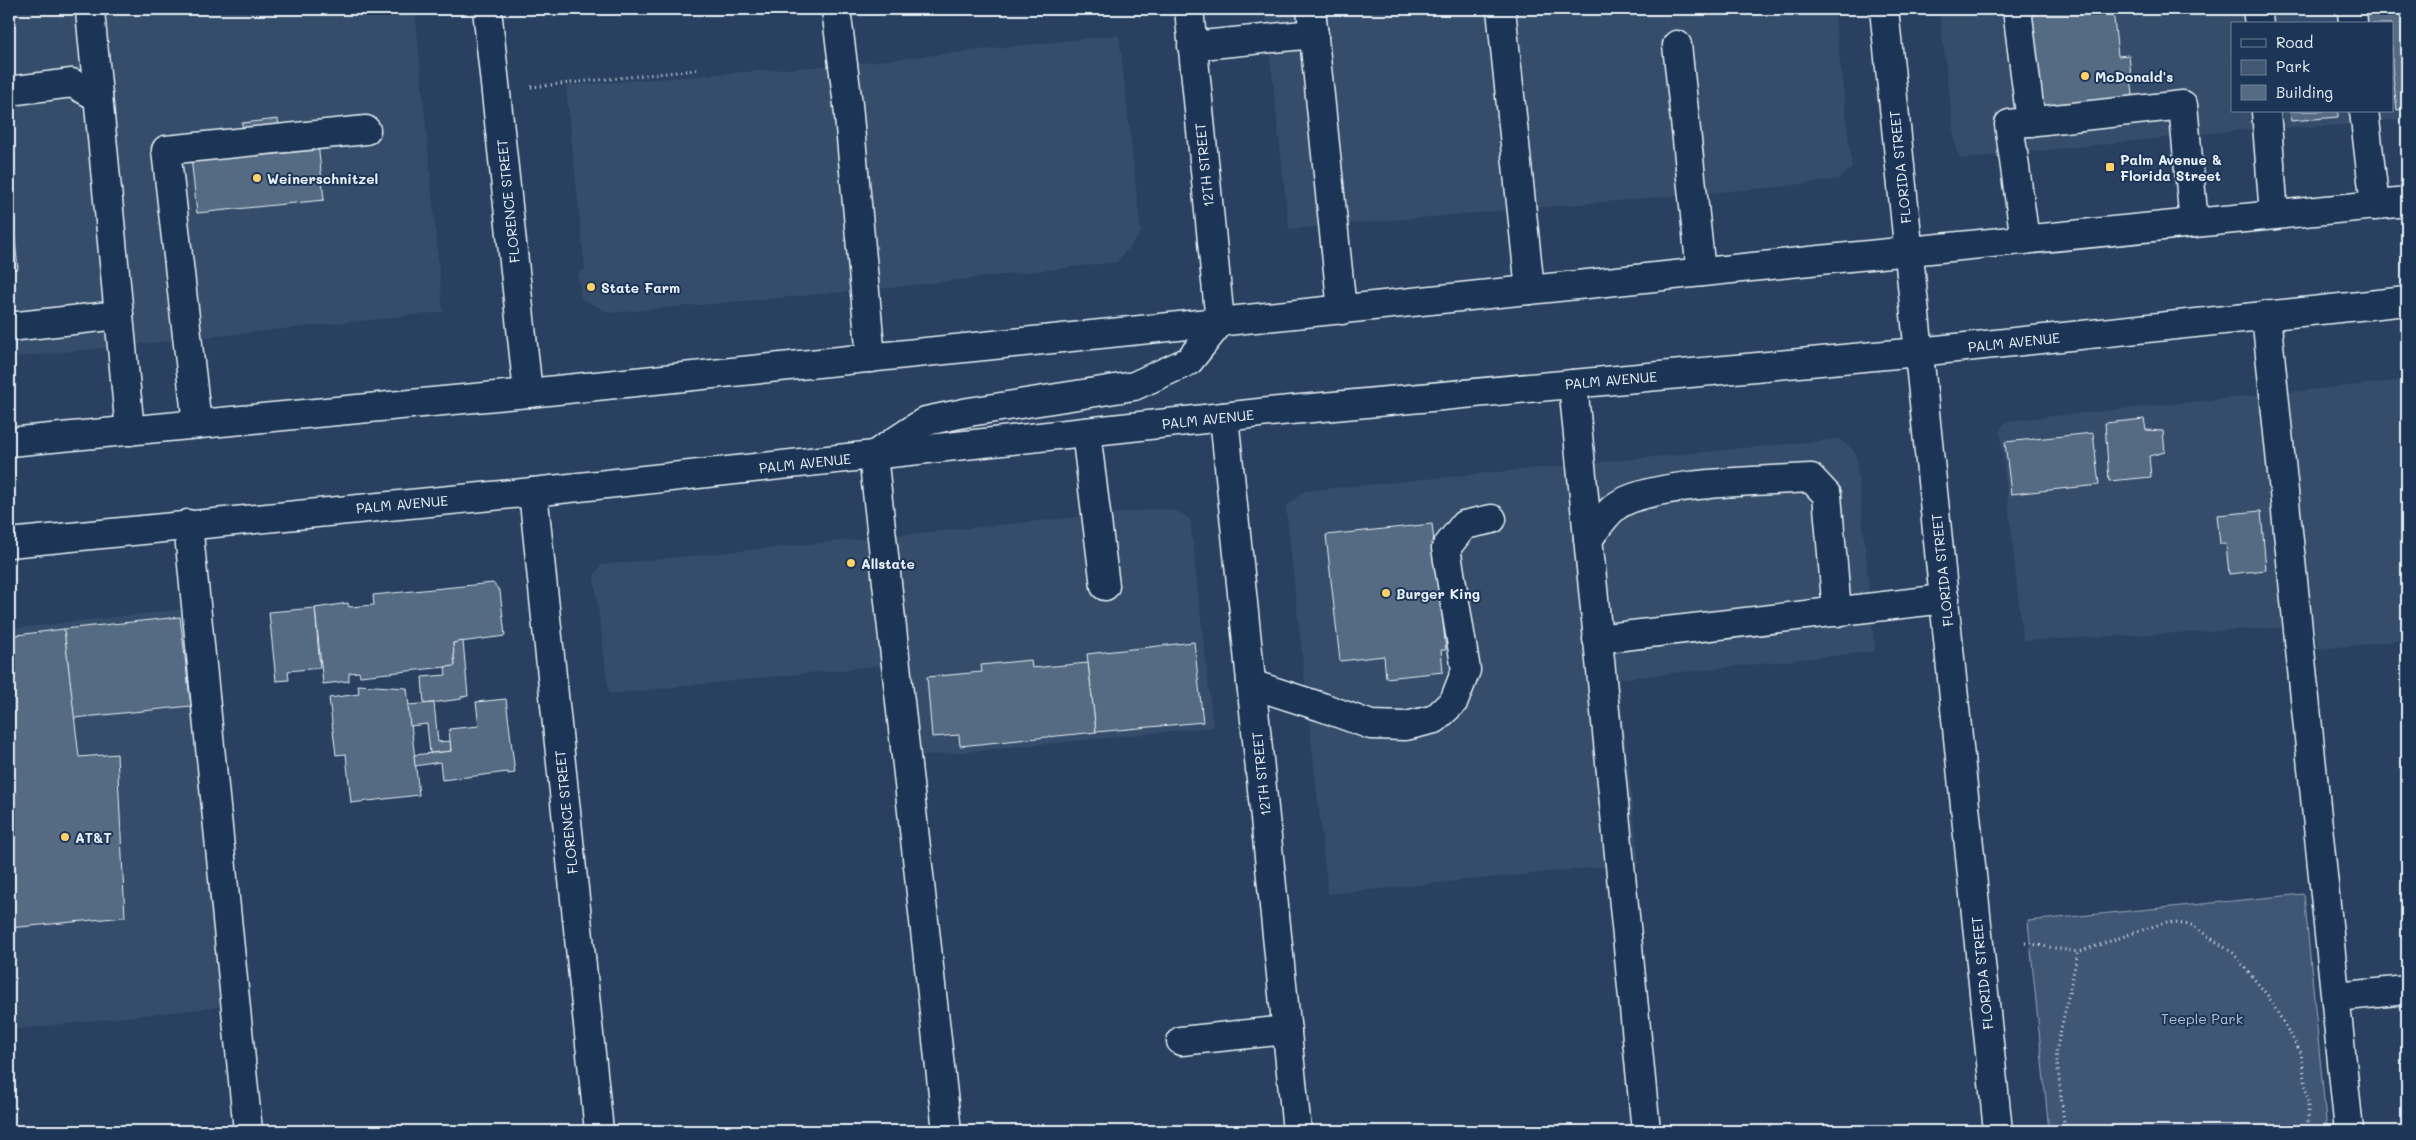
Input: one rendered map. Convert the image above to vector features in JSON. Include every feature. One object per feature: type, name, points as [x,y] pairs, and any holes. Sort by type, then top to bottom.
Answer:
[{"type":"main road","name":"FLORENCE STREET","points":[[487,9],[528,393]]},
{"type":"main road","points":[[836,9],[848,105],[871,358]]},
{"type":"main road","name":"12TH STREET","points":[[1189,9],[1220,322]]},
{"type":"main road","points":[[1501,9],[1530,290]]},
{"type":"main road","name":"FLORIDA STREET","points":[[1884,9],[1998,1131]]},
{"type":"main road","points":[[2017,9],[2025,240]]},
{"type":"main road","points":[[2257,9],[2259,22]]},
{"type":"main road","points":[[2352,9],[2353,22]]},
{"type":"main road","points":[[90,11],[130,431]]},
{"type":"main road","points":[[1192,46],[1313,21],[1342,310]]},
{"type":"main road","points":[[1677,45],[1701,272]]},
{"type":"main road","points":[[9,91],[72,84],[98,97]]},
{"type":"main road","points":[[2020,123],[2183,105],[2194,223]]},
{"type":"main road","points":[[2266,112],[2274,216]]},
{"type":"main road","points":[[2364,112],[2375,206]]},
{"type":"main road","points":[[197,424],[166,150],[366,130]]},
{"type":"main road","points":[[9,442],[528,393],[1701,272],[2407,202]]},
{"type":"main road","name":"PALM AVENUE","points":[[9,543],[188,524],[533,492],[1224,417],[1918,352],[2407,301]]},
{"type":"main road","points":[[9,327],[120,315]]},
{"type":"main road","points":[[2266,316],[2349,1131]]},
{"type":"main road","points":[[947,1131],[873,455],[926,421],[970,412],[1134,386],[1189,361],[1220,322]]},
{"type":"main road","points":[[1574,384],[1597,639],[1646,1131]]},
{"type":"main road","name":"12TH STREET","points":[[1224,417],[1297,1131]]},
{"type":"main road","points":[[1086,432],[1104,586]]},
{"type":"main road","points":[[1588,539],[1615,507],[1649,493],[1691,486],[1811,478],[1827,495],[1837,612]]},
{"type":"main road","name":"FLORENCE STREET","points":[[533,492],[599,1131]]},
{"type":"main road","points":[[1251,684],[1322,706],[1371,726],[1406,726],[1435,719],[1454,701],[1466,670],[1446,548],[1464,525],[1492,519]]},
{"type":"main road","points":[[188,524],[248,1131]]},
{"type":"main road","points":[[1597,639],[1945,599]]},
{"type":"main road","points":[[2336,997],[2407,990]]},
{"type":"main road","points":[[1181,1041],[1287,1030]]},
{"type":"path","points":[[496,91],[696,70]]},
{"type":"path","points":[[2025,943],[2078,952],[2166,922],[2192,925],[2233,954],[2268,996],[2301,1053],[2308,1101],[2308,1131]]},
{"type":"path","points":[[2065,1131],[2056,1052],[2078,952]]},
{"type":"shaded area","points":[[9,9],[415,9],[443,312],[9,358]]},
{"type":"shaded area","points":[[1265,9],[1834,9],[1852,168],[1839,179],[1778,187],[1289,229]]},
{"type":"shaded area","points":[[1939,9],[2407,9],[2407,118],[2347,125],[2239,130],[1962,159],[1956,151]]},
{"type":"shaded area","points":[[1119,35],[1141,233],[1117,262],[887,288],[609,313],[581,298],[578,274],[585,269],[566,86],[851,64]]},
{"type":"shaded area","points":[[2407,380],[2407,640],[2318,649],[2314,626],[2023,641],[2000,429],[2007,421]]},
{"type":"shaded area","points":[[1838,439],[1850,447],[1856,454],[1875,651],[1619,679],[1639,863],[1328,894],[1286,507],[1304,491]]},
{"type":"shaded area","points":[[1158,509],[1176,511],[1190,519],[1213,727],[915,757],[904,663],[609,694],[594,576],[601,565]]},
{"type":"shaded area","points":[[186,609],[226,1006],[9,1030],[9,629]]},
{"type":"green space","name":"Teeple Park","points":[[2304,894],[2327,1131],[2049,1131],[2028,921]]},
{"type":"building","name":"McDonald's","points":[[2031,9],[2113,9],[2118,56],[2129,55],[2133,96],[2041,106]]},
{"type":"building","points":[[2346,9],[2407,9],[2407,108],[2397,110],[2394,84],[2394,22],[2348,22]]},
{"type":"building","points":[[2290,112],[2338,112],[2338,117],[2291,121]]},
{"type":"building","name":"Weinerschnitzel","points":[[278,119],[281,147],[318,143],[324,200],[197,213],[191,157],[245,151],[242,123]]},
{"type":"building","points":[[9,182],[18,269],[9,270]]},
{"type":"building","points":[[2404,406],[2407,406],[2407,436]]},
{"type":"building","points":[[2144,419],[2146,430],[2163,431],[2165,452],[2149,456],[2151,477],[2109,481],[2105,423]]},
{"type":"building","points":[[2093,433],[2099,485],[2011,494],[2005,442]]},
{"type":"building","points":[[2261,511],[2266,570],[2229,574],[2226,544],[2220,544],[2217,515]]},
{"type":"building","name":"Burger King","points":[[1432,524],[1446,650],[1441,650],[1443,672],[1386,678],[1384,656],[1340,661],[1326,535]]},
{"type":"building","points":[[493,583],[500,591],[505,636],[453,643],[455,666],[360,676],[359,672],[349,673],[349,681],[323,684],[315,608],[348,603],[349,607],[374,605],[373,595]]},
{"type":"building","points":[[315,608],[320,668],[288,671],[289,680],[276,681],[269,612]]},
{"type":"building","points":[[180,617],[191,706],[74,718],[64,629]]},
{"type":"building","name":"AT&T","points":[[64,629],[79,757],[117,754],[125,917],[9,928],[9,636]]},
{"type":"building","points":[[463,641],[468,696],[461,697],[461,699],[424,704],[422,677],[446,675],[445,667],[455,666],[453,643]]},
{"type":"building","points":[[1194,642],[1203,722],[1096,732],[1087,654]]},
{"type":"building","points":[[1031,660],[1032,668],[1088,663],[1096,732],[960,746],[959,735],[932,737],[927,677],[982,672],[981,665]]},
{"type":"building","points":[[358,685],[407,688],[419,795],[351,803],[346,754],[336,755],[329,698],[359,694]]},
{"type":"building","points":[[506,699],[515,773],[508,774],[508,772],[442,780],[440,762],[415,766],[414,755],[451,751],[449,729],[479,726],[476,702]]},
{"type":"building","points":[[434,703],[438,742],[450,741],[451,751],[430,753],[427,724],[410,726],[408,705]]},
{"type":"place","name":"McDonald's","points":[[2085,76]]},
{"type":"place","name":"Palm Avenue & Florida Street","points":[[2110,167]]},
{"type":"place","name":"Weinerschnitzel","points":[[257,178]]},
{"type":"place","name":"State Farm","points":[[591,287]]},
{"type":"place","name":"Allstate","points":[[851,563]]},
{"type":"place","name":"Burger King","points":[[1386,593]]},
{"type":"place","name":"AT&T","points":[[65,837]]}]
